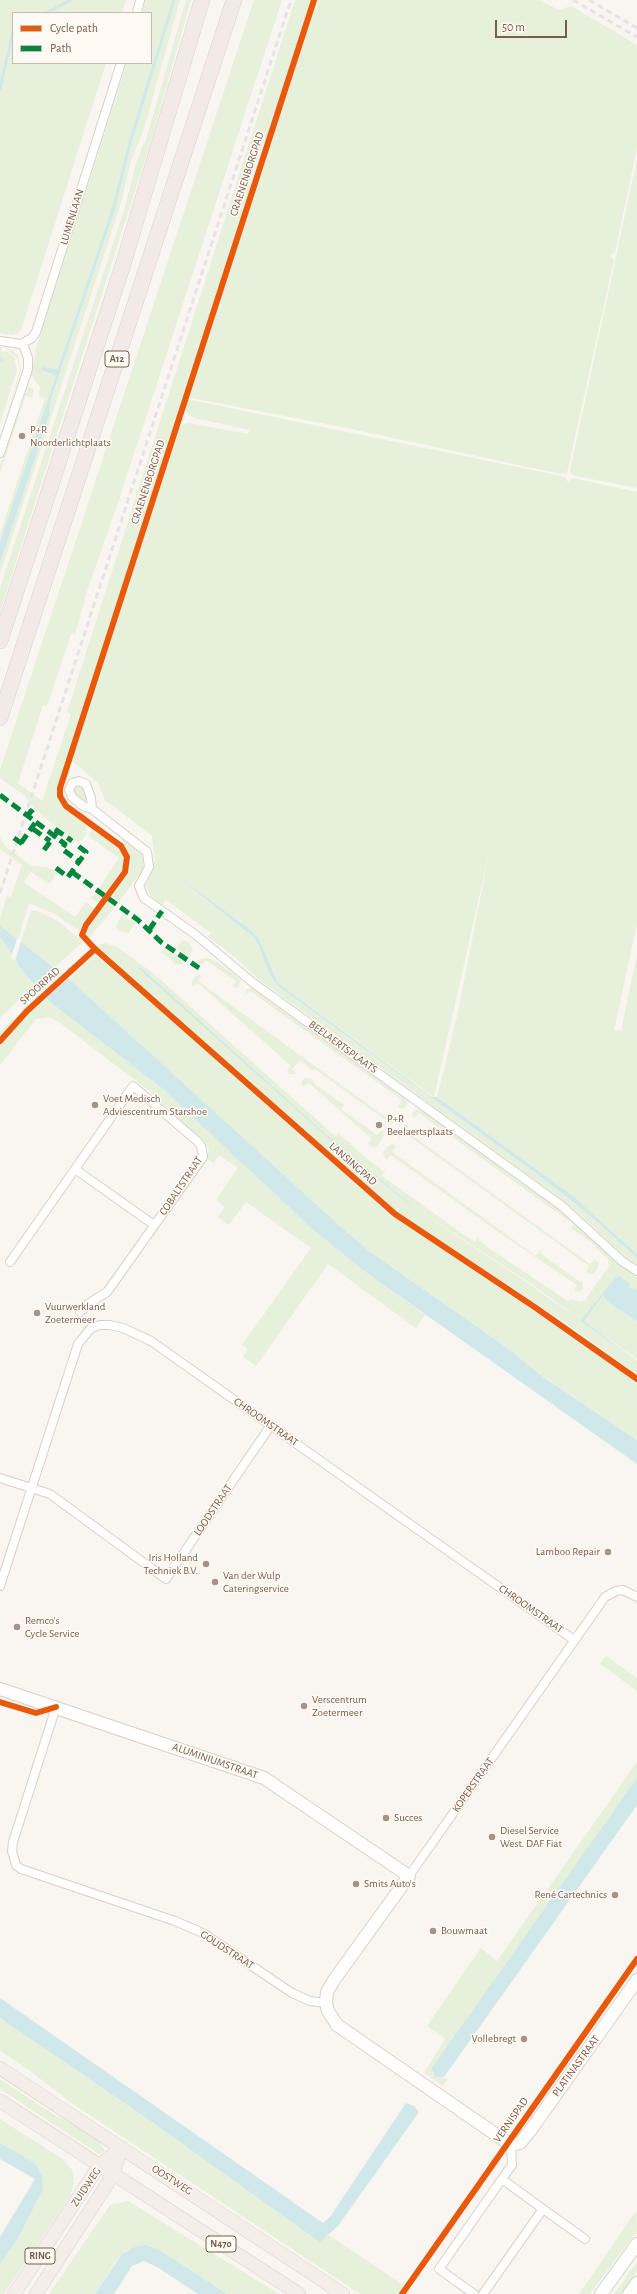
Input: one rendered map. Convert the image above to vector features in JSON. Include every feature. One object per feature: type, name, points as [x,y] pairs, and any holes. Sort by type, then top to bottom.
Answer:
[{"type":"highway","name":"A12","points":[[0,641],[122,268],[202,0]]},
{"type":"highway","name":"A12","points":[[0,718],[234,0]]},
{"type":"main road","name":"OOSTWEG","points":[[0,2068],[343,2294]]},
{"type":"main road","name":"N470","points":[[0,2101],[299,2294]]},
{"type":"main road","name":"ZUIDWEG","points":[[14,2294],[99,2166],[121,2147]]},
{"type":"main road","name":"ZUIDWEG","points":[[36,2294],[113,2175],[121,2147]]},
{"type":"street","points":[[137,12],[140,0]]},
{"type":"street","name":"LUMENLAAN","points":[[23,344],[32,338],[37,330],[121,64]]},
{"type":"street","points":[[0,341],[23,344],[28,356],[28,369],[0,453]]},
{"type":"street","name":"BEELAERTSPLAATS","points":[[92,809],[147,852],[149,867],[139,886],[144,898],[198,937],[252,982],[562,1206],[622,1261],[637,1271]]},
{"type":"street","name":"COBALTSTRAAT","points":[[10,1262],[133,1086],[197,1141],[203,1151],[203,1156],[107,1292],[88,1304],[80,1312]]},
{"type":"street","name":"COBALTSTRAAT","points":[[75,1169],[154,1225]]},
{"type":"street","name":"CHROOMSTRAAT","points":[[0,1586],[78,1344],[91,1328],[100,1325],[124,1328],[151,1341],[574,1640]]},
{"type":"street","name":"LOODSTRAAT","points":[[32,1488],[50,1494],[166,1579],[271,1425]]},
{"type":"street","points":[[0,1478],[32,1488]]},
{"type":"street","name":"KOPERSTRAAT","points":[[326,2003],[327,1992],[334,1980],[605,1597],[611,1593],[623,1590],[637,1597]]},
{"type":"street","name":"ALUMINIUMSTRAAT","points":[[0,1690],[56,1707],[264,1778],[409,1876]]},
{"type":"street","name":"GOUDSTRAAT","points":[[56,1707],[13,1842],[12,1851],[16,1865],[21,1869],[175,1921],[203,1933],[292,1992],[310,2001],[326,2003]]},
{"type":"street","name":"PLATINASTRAAT","points":[[509,2144],[520,2142],[530,2131],[637,1980]]},
{"type":"street","points":[[326,2003],[331,2018],[337,2025],[509,2144],[512,2165],[439,2269],[474,2294]]},
{"type":"street","points":[[502,2179],[584,2239]]},
{"type":"street","points":[[483,2294],[543,2209]]},
{"type":"street","points":[[601,2294],[637,2244]]},
{"type":"street","points":[[629,2294],[637,2283]]},
{"type":"green space","points":[[0,0],[126,0],[122,12],[12,12],[12,64],[106,64],[22,327],[18,333],[12,335],[0,333]]},
{"type":"green space","points":[[145,0],[180,0],[143,132],[131,161],[121,203],[0,574],[0,563],[61,371],[41,370],[56,375],[0,542],[0,534],[45,398],[39,397],[40,387],[31,375],[37,344],[127,64],[152,64],[152,12],[143,12]]},
{"type":"green space","points":[[186,0],[191,0],[150,144],[0,612],[0,588],[126,204],[135,166],[147,136]]},
{"type":"green space","points":[[254,0],[282,0],[118,503],[87,591],[75,635],[71,634],[47,706],[43,705],[18,783],[42,801],[71,714],[67,712],[295,0],[312,0],[279,103],[274,111],[251,179],[251,189],[60,778],[57,791],[61,803],[88,826],[84,831],[87,833],[79,844],[35,810],[26,797],[0,778],[0,770]]},
{"type":"green space","points":[[317,0],[539,0],[559,10],[571,6],[637,45],[637,147],[615,253],[610,256],[614,260],[567,473],[561,474],[347,428],[192,398],[191,400],[561,476],[565,477],[568,482],[572,478],[637,492],[637,924],[614,1030],[621,1031],[637,954],[637,1254],[573,1196],[437,1097],[457,1016],[490,849],[434,1097],[278,983],[252,931],[175,874],[253,937],[258,944],[270,975],[278,986],[537,1174],[587,1213],[637,1258],[637,1264],[621,1253],[572,1207],[258,979],[235,957],[208,937],[211,933],[166,900],[163,905],[151,896],[146,885],[155,861],[152,836],[105,800],[98,783],[71,760],[177,430],[182,425],[189,423],[248,434],[250,430],[194,418],[187,413],[185,409]]},
{"type":"green space","points":[[637,159],[637,488],[576,476],[571,474],[570,471]]},
{"type":"green space","points":[[0,346],[2,347],[1,351],[8,352],[14,358],[17,370],[0,424]]},
{"type":"green space","points":[[4,347],[12,350],[18,356],[21,371],[0,437],[20,371],[17,358]]},
{"type":"green space","points":[[28,387],[33,388],[34,392],[31,398],[26,395],[0,472],[0,466]]},
{"type":"green space","points":[[77,785],[83,788],[87,799],[86,802],[75,794],[73,790]]},
{"type":"green space","points":[[93,829],[119,849],[125,857],[123,869],[106,893],[99,888],[119,858],[88,836]]},
{"type":"green space","points":[[0,837],[6,847],[32,866],[47,867],[57,873],[49,884],[31,872],[24,882],[27,885],[75,917],[86,902],[94,908],[79,931],[55,914],[29,903],[18,940],[21,941],[31,911],[35,910],[58,921],[83,942],[55,967],[8,934],[0,926],[0,918],[7,896],[11,897],[22,865],[0,849]]},
{"type":"green space","points":[[123,839],[141,852],[145,861],[143,869],[119,902],[110,896],[131,864],[128,851],[121,843]]},
{"type":"green space","points":[[96,893],[103,898],[99,903],[90,898]]},
{"type":"green space","points":[[107,901],[115,907],[88,939],[85,931]]},
{"type":"green space","points":[[123,912],[122,916],[124,913],[124,917],[126,915],[125,918],[127,916],[127,919],[129,917],[128,920],[130,918],[129,921],[132,919],[132,923],[135,921],[134,924],[136,922],[129,933],[119,931],[116,926]]},
{"type":"green space","points":[[0,937],[23,972],[34,985],[0,1018]]},
{"type":"green space","points":[[183,940],[188,942],[193,948],[188,959],[186,958],[187,955],[185,957],[186,954],[184,956],[185,953],[183,955],[183,952],[180,954],[182,951],[180,953],[181,950],[178,952],[179,949],[175,950]]},
{"type":"green space","points":[[105,943],[117,947],[154,974],[335,1136],[340,1131],[339,1134],[370,1161],[383,1171],[386,1169],[382,1176],[474,1242],[479,1237],[479,1240],[486,1246],[568,1301],[571,1299],[581,1302],[585,1300],[609,1266],[608,1258],[595,1248],[596,1246],[572,1229],[570,1231],[573,1224],[419,1113],[414,1118],[412,1115],[413,1111],[420,1109],[567,1215],[615,1261],[637,1278],[637,1359],[531,1284],[414,1207],[321,1130],[139,968],[329,1139],[406,1202],[530,1285],[637,1361],[637,1375],[563,1321],[407,1220],[378,1197],[95,946]]},
{"type":"green space","points":[[165,946],[165,950],[167,948],[167,951],[169,949],[168,952],[170,950],[170,953],[172,951],[172,955],[175,953],[175,957],[177,955],[177,958],[179,956],[179,960],[181,958],[181,961],[183,959],[182,962],[184,960],[185,962],[179,965],[173,964],[174,962],[161,952]]},
{"type":"green space","points":[[94,956],[98,957],[147,999],[373,1199],[416,1231],[637,1381],[637,1440],[543,1377],[506,1347],[369,1251],[340,1226],[69,979]]},
{"type":"green space","points":[[207,958],[214,960],[239,978],[240,982],[237,988],[233,987],[236,981],[206,960],[202,965],[199,963],[195,964],[200,959]]},
{"type":"green space","points":[[197,975],[202,975],[198,981],[388,1119],[393,1113],[396,1118],[394,1123],[386,1124],[387,1121],[315,1069],[313,1071],[300,1060],[292,1069],[296,1074],[289,1074],[287,1071],[291,1066],[198,983],[192,987],[192,981]]},
{"type":"green space","points":[[252,988],[404,1098],[407,1102],[406,1106],[402,1109],[398,1107],[402,1100],[250,991],[244,996],[247,989]]},
{"type":"green space","points":[[39,995],[40,996],[0,1037],[0,1032]]},
{"type":"green space","points":[[46,998],[163,1089],[310,1227],[364,1271],[425,1315],[416,1328],[328,1264],[256,1366],[243,1357],[248,1349],[242,1345],[311,1248],[246,1202],[229,1225],[218,1217],[225,1207],[216,1200],[238,1168],[219,1155],[213,1163],[207,1158],[209,1148],[148,1090],[59,1022],[50,1017],[36,1019],[0,1065],[0,1045],[27,1014]]},
{"type":"green space","points":[[304,1078],[310,1078],[314,1081],[313,1083],[342,1104],[345,1103],[341,1109],[377,1135],[383,1130],[384,1136],[378,1145],[374,1147],[369,1146],[368,1144],[372,1139],[309,1083],[303,1087],[302,1082]]},
{"type":"green space","points":[[403,1125],[409,1125],[406,1131],[590,1264],[595,1259],[599,1263],[597,1269],[593,1274],[586,1273],[589,1266],[405,1133],[399,1138],[398,1133]]},
{"type":"green space","points":[[392,1144],[396,1146],[392,1152],[536,1256],[541,1250],[541,1254],[579,1281],[582,1281],[583,1288],[579,1292],[574,1291],[577,1285],[501,1234],[391,1155],[386,1160],[383,1153],[388,1146]]},
{"type":"green space","points":[[606,1656],[637,1678],[637,1691],[600,1664]]},
{"type":"green space","points":[[637,1762],[637,1778],[438,2076],[448,2079],[443,2086],[424,2073],[445,2039],[427,2026],[481,1948],[497,1961]]},
{"type":"green space","points":[[0,2018],[152,2122],[320,2241],[329,2235],[404,2286],[398,2294],[360,2294],[73,2104],[29,2070],[0,2051]]},
{"type":"green space","points":[[0,2079],[53,2114],[92,2134],[105,2151],[99,2154],[0,2089]]},
{"type":"green space","points":[[0,2119],[64,2160],[73,2171],[74,2179],[72,2191],[68,2199],[4,2294],[0,2294],[0,2264],[17,2240],[43,2188],[35,2163],[0,2143]]},
{"type":"green space","points":[[128,2201],[279,2294],[227,2294],[153,2247],[127,2250],[118,2258],[95,2294],[49,2294],[110,2205]]},
{"type":"green space","points":[[636,2211],[637,2231],[590,2294],[579,2294]]},
{"type":"green space","points":[[637,2262],[637,2271],[622,2294],[614,2294]]},
{"type":"water","points":[[42,367],[61,370],[52,397],[49,409],[50,412],[0,563],[0,542],[56,375],[41,370]]},
{"type":"water","points":[[175,874],[252,931],[259,940],[278,983],[432,1097],[437,1097],[573,1196],[637,1254],[637,1258],[587,1213],[537,1174],[278,986],[270,975],[258,944],[253,937]]},
{"type":"water","points":[[0,926],[69,979],[369,1251],[506,1347],[543,1377],[637,1440],[637,1464],[364,1271],[310,1227],[163,1089],[49,1001],[23,972],[0,937]]},
{"type":"water","points":[[140,967],[321,1130],[414,1207],[463,1240],[406,1202],[329,1139],[138,968]]},
{"type":"water","points":[[620,1276],[630,1285],[629,1288],[637,1290],[637,1321],[608,1302],[603,1295],[584,1321],[637,1361],[545,1295],[581,1320],[615,1278]]},
{"type":"water","points":[[637,1778],[637,1805],[444,2077],[435,2077],[432,2068]]},
{"type":"water","points":[[0,1998],[323,2223],[330,2217],[406,2103],[414,2106],[419,2112],[338,2226],[320,2242],[152,2122],[0,2018]]},
{"type":"water","points":[[0,2143],[35,2163],[42,2176],[43,2189],[17,2240],[0,2264],[0,2237],[35,2179],[0,2159]]},
{"type":"water","points":[[145,2245],[158,2249],[227,2294],[198,2294],[157,2267],[144,2261],[132,2266],[114,2294],[95,2294],[122,2254],[137,2246]]},
{"type":"pier","points":[[17,939],[21,941],[15,961],[11,957]]},
{"type":"pier","points":[[56,966],[70,977],[45,999],[33,986]]},
{"type":"waterway","points":[[48,12],[71,0]]},
{"type":"waterway","points":[[58,373],[113,210],[130,143],[174,0]]},
{"type":"waterway","points":[[0,89],[12,36]]},
{"type":"railway","points":[[0,893],[291,0]]},
{"type":"railway","points":[[573,0],[637,37]]},
{"type":"railway","points":[[589,0],[637,28]]},
{"type":"marked path","points":[[0,795],[65,844],[62,849],[80,862]]},
{"type":"marked path","points":[[27,817],[31,811],[34,814]]},
{"type":"marked path","points":[[21,843],[35,823]]},
{"type":"marked path","points":[[33,829],[50,841]]},
{"type":"marked path","points":[[55,829],[72,841]]},
{"type":"marked path","points":[[44,850],[58,831]]},
{"type":"marked path","points":[[14,838],[24,845]]},
{"type":"marked path","points":[[56,868],[68,877],[86,852],[77,845]]},
{"type":"marked path","points":[[72,872],[138,920],[161,942],[199,968]]},
{"type":"marked path","points":[[149,930],[162,911]]},
{"type":"cycle path","name":"CRAENENBORGPAD","points":[[314,0],[60,788],[60,796],[66,806],[121,846],[127,857],[125,872],[86,925],[82,935],[95,949],[395,1214],[536,1308],[637,1379]]},
{"type":"cycle path","name":"SPOORPAD","points":[[0,1041],[27,1011],[95,949]]},
{"type":"cycle path","points":[[0,1702],[36,1713],[56,1707]]},
{"type":"cycle path","name":"VERNISPAD","points":[[402,2294],[637,1959]]},
{"type":"place","name":"P+R Noorderlichtplaats","points":[[22,436]]},
{"type":"place","name":"Voet Medisch Adviescentrum Starshoe","points":[[95,1105]]},
{"type":"place","name":"P+R Beelaertsplaats","points":[[379,1125]]},
{"type":"place","name":"Vuurwerkland Zoetermeer","points":[[37,1313]]},
{"type":"place","name":"Lamboo Repair","points":[[608,1552]]},
{"type":"place","name":"Iris Holland Techniek B.V.","points":[[206,1564]]},
{"type":"place","name":"Van der Wulp Cateringservice","points":[[215,1582]]},
{"type":"place","name":"Remco's Cycle Service","points":[[17,1627]]},
{"type":"place","name":"Verscentrum Zoetermeer","points":[[304,1706]]},
{"type":"place","name":"Succes","points":[[386,1818]]},
{"type":"place","name":"Diesel Service West. DAF Fiat","points":[[492,1837]]},
{"type":"place","name":"Smits Auto's","points":[[356,1884]]},
{"type":"place","name":"René Cartechnics","points":[[615,1895]]},
{"type":"place","name":"Bouwmaat","points":[[433,1931]]},
{"type":"place","name":"Vollebregt","points":[[524,2039]]}]
